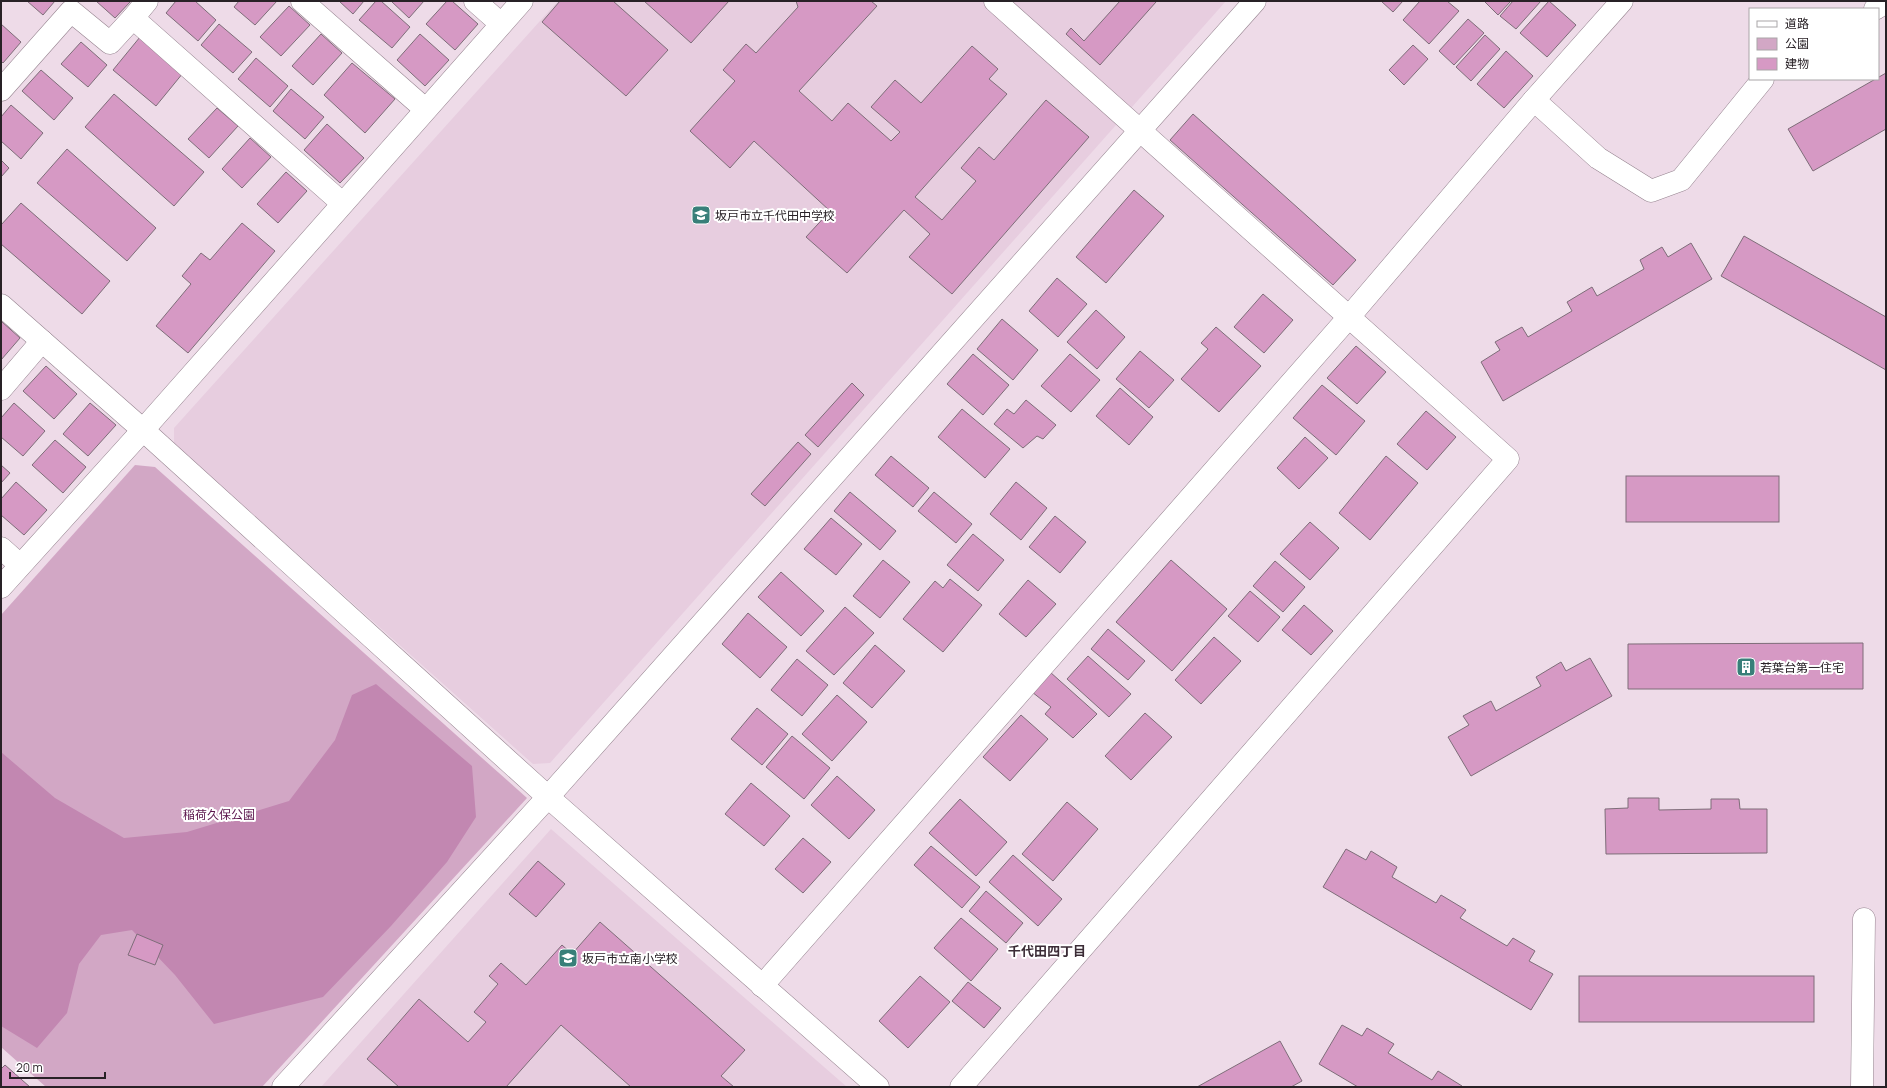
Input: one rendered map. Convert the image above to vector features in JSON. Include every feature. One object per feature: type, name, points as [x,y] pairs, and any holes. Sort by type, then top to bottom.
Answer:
[{"type":"street","points":[[1,90],[71,12],[110,43],[147,1]]},
{"type":"street","points":[[302,1],[425,110]]},
{"type":"street","points":[[475,1],[501,24]]},
{"type":"street","points":[[1,587],[143,430],[522,1]]},
{"type":"street","points":[[961,1087],[1508,459],[995,1]]},
{"type":"street","points":[[283,1087],[548,797],[1255,1]]},
{"type":"street","points":[[762,986],[1349,316],[1534,100],[1622,1]]},
{"type":"street","points":[[1877,8],[1886,2]]},
{"type":"street","points":[[133,18],[342,203]]},
{"type":"street","points":[[1534,100],[1598,158],[1651,191],[1681,180],[1762,80]]},
{"type":"street","points":[[1,305],[143,430],[548,797],[878,1087]]},
{"type":"street","points":[[1,389],[42,341]]},
{"type":"street","points":[[1,548],[20,565]]},
{"type":"street","points":[[1862,1087],[1864,919]]},
{"type":"shaded area","name":"坂戸市立千代田中学校","points":[[558,1],[1226,1],[550,763],[533,764],[174,444],[174,428]]},
{"type":"shaded area","points":[[376,684],[472,766],[476,817],[447,862],[391,926],[323,997],[214,1024],[175,975],[132,930],[101,935],[79,964],[67,1013],[37,1048],[1,1026],[1,752],[55,798],[124,838],[187,832],[289,801],[335,740],[352,695]]},
{"type":"shaded area","name":"坂戸市立南小学校","points":[[551,829],[847,1087],[321,1087]]},
{"type":"green space","name":"稲荷久保公園","points":[[135,465],[155,467],[527,798],[262,1087],[46,1087],[1,1047],[1,615]]},
{"type":"building","points":[[27,1],[55,1],[43,15]]},
{"type":"building","points":[[96,1],[131,1],[115,18]]},
{"type":"building","points":[[176,1],[195,1],[216,20],[198,41],[166,13]]},
{"type":"building","points":[[239,1],[277,1],[255,25],[234,7]]},
{"type":"building","points":[[339,1],[364,1],[353,14]]},
{"type":"building","points":[[376,1],[381,1],[410,27],[392,48],[359,20]]},
{"type":"building","points":[[391,1],[424,1],[409,18]]},
{"type":"building","points":[[447,1],[452,1],[478,24],[455,50],[426,24]]},
{"type":"building","points":[[560,1],[613,1],[668,50],[626,96],[542,22]]},
{"type":"building","points":[[644,1],[729,1],[691,43]]},
{"type":"building","points":[[796,1],[871,1],[877,6],[799,91],[832,121],[848,103],[891,141],[900,132],[871,107],[895,80],[921,103],[972,46],[998,69],[989,79],[1007,94],[915,197],[942,220],[976,181],[961,168],[979,147],[994,160],[1046,100],[1089,137],[952,294],[909,257],[930,234],[904,210],[847,273],[806,237],[830,211],[754,141],[730,168],[690,131],[735,81],[723,70],[746,44],[756,53],[798,7]]},
{"type":"building","points":[[1120,1],[1156,2],[1100,65],[1066,34],[1071,28],[1084,41]]},
{"type":"building","points":[[1381,1],[1403,1],[1393,12]]},
{"type":"building","points":[[1420,1],[1447,1],[1459,11],[1429,44],[1403,20]]},
{"type":"building","points":[[1484,1],[1511,1],[1498,15]]},
{"type":"building","points":[[1513,1],[1541,1],[1516,29],[1500,16]]},
{"type":"building","points":[[1549,1],[1576,25],[1547,57],[1520,33]]},
{"type":"building","points":[[289,6],[310,25],[281,56],[260,37]]},
{"type":"building","points":[[1468,19],[1484,33],[1454,65],[1439,51]]},
{"type":"building","points":[[1,24],[21,42],[3,63],[1,61]]},
{"type":"building","points":[[219,24],[252,52],[233,73],[201,45]]},
{"type":"building","points":[[321,34],[342,53],[313,85],[292,66]]},
{"type":"building","points":[[420,34],[449,60],[425,86],[397,60]]},
{"type":"building","points":[[1485,35],[1500,49],[1471,81],[1456,67]]},
{"type":"building","points":[[140,37],[183,73],[156,106],[113,70]]},
{"type":"building","points":[[81,42],[107,65],[88,87],[61,64]]},
{"type":"building","points":[[1413,45],[1428,59],[1404,85],[1389,70]]},
{"type":"building","points":[[1506,51],[1533,76],[1504,108],[1477,84]]},
{"type":"building","points":[[256,58],[288,86],[270,107],[238,79]]},
{"type":"building","points":[[352,63],[395,99],[365,133],[324,95]]},
{"type":"building","points":[[41,70],[73,98],[54,120],[22,91]]},
{"type":"building","points":[[1886,73],[1886,129],[1813,171],[1788,129],[1874,80],[1879,80],[1879,77]]},
{"type":"building","points":[[291,89],[324,117],[305,139],[273,111]]},
{"type":"building","points":[[114,94],[204,172],[174,206],[85,127]]},
{"type":"building","points":[[11,105],[43,133],[21,159],[1,141],[1,117]]},
{"type":"building","points":[[217,108],[238,126],[209,158],[188,139]]},
{"type":"building","points":[[1193,114],[1356,260],[1333,285],[1170,140]]},
{"type":"building","points":[[327,124],[364,158],[340,183],[304,150]]},
{"type":"building","points":[[250,138],[271,157],[242,188],[222,169]]},
{"type":"building","points":[[67,149],[156,228],[127,261],[37,183]]},
{"type":"building","points":[[1,160],[9,168],[1,177]]},
{"type":"building","points":[[286,172],[307,191],[278,223],[257,204]]},
{"type":"building","points":[[1134,190],[1164,216],[1106,283],[1076,257]]},
{"type":"building","points":[[21,203],[110,281],[82,314],[1,244],[1,225]]},
{"type":"building","points":[[242,223],[275,251],[188,353],[156,326],[191,284],[182,276],[201,253],[210,260]]},
{"type":"building","points":[[1744,236],[1886,317],[1886,370],[1721,276]]},
{"type":"building","points":[[1691,243],[1712,279],[1503,401],[1481,362],[1500,350],[1495,342],[1522,327],[1528,337],[1572,311],[1567,302],[1592,287],[1597,296],[1644,269],[1640,260],[1662,247],[1668,257]]},
{"type":"building","points":[[1057,278],[1087,304],[1058,337],[1029,311]]},
{"type":"building","points":[[1263,294],[1293,320],[1264,353],[1234,327]]},
{"type":"building","points":[[1096,310],[1125,337],[1097,369],[1067,342]]},
{"type":"building","points":[[1002,319],[1038,350],[1013,380],[977,349]]},
{"type":"building","points":[[1,321],[20,338],[1,360]]},
{"type":"building","points":[[1216,327],[1261,366],[1219,412],[1181,379],[1208,349],[1201,343]]},
{"type":"building","points":[[1356,346],[1386,372],[1357,404],[1327,378]]},
{"type":"building","points":[[1140,351],[1174,380],[1149,408],[1116,379]]},
{"type":"building","points":[[973,354],[1009,385],[983,415],[947,384]]},
{"type":"building","points":[[1070,354],[1100,380],[1071,412],[1041,386]]},
{"type":"building","points":[[46,366],[77,394],[54,419],[23,391]]},
{"type":"building","points":[[852,383],[864,395],[818,447],[805,435]]},
{"type":"building","points":[[1322,385],[1365,421],[1336,455],[1293,418]]},
{"type":"building","points":[[1120,388],[1153,417],[1129,445],[1096,416]]},
{"type":"building","points":[[1026,400],[1056,425],[1043,439],[1037,436],[1023,448],[994,424],[1007,409],[1014,414]]},
{"type":"building","points":[[14,403],[45,431],[23,456],[1,437],[1,418]]},
{"type":"building","points":[[90,403],[116,425],[88,456],[63,434]]},
{"type":"building","points":[[962,409],[1010,449],[985,478],[938,437]]},
{"type":"building","points":[[1426,411],[1456,437],[1427,470],[1397,444]]},
{"type":"building","points":[[1305,437],[1328,458],[1299,489],[1277,468]]},
{"type":"building","points":[[55,440],[86,467],[63,493],[32,465]]},
{"type":"building","points":[[798,442],[811,454],[765,506],[751,494]]},
{"type":"building","points":[[891,456],[929,488],[913,507],[875,475]]},
{"type":"building","points":[[1386,456],[1418,483],[1370,540],[1339,513]]},
{"type":"building","points":[[1,465],[10,473],[1,483]]},
{"type":"building","points":[[1626,476],[1779,476],[1779,522],[1626,522]]},
{"type":"building","points":[[16,482],[47,510],[24,535],[1,515],[1,499]]},
{"type":"building","points":[[1016,482],[1047,508],[1021,540],[990,514]]},
{"type":"building","points":[[850,492],[896,531],[880,550],[834,511]]},
{"type":"building","points":[[934,492],[972,524],[956,543],[918,511]]},
{"type":"building","points":[[1055,516],[1086,542],[1060,573],[1029,547]]},
{"type":"building","points":[[831,518],[862,544],[836,575],[804,549]]},
{"type":"building","points":[[1310,522],[1339,548],[1310,580],[1280,554]]},
{"type":"building","points":[[973,534],[1004,560],[978,591],[947,565]]},
{"type":"building","points":[[883,560],[910,582],[880,618],[853,596]]},
{"type":"building","points":[[1171,560],[1227,609],[1172,671],[1116,622]]},
{"type":"building","points":[[1275,561],[1305,587],[1283,612],[1253,586]]},
{"type":"building","points":[[781,572],[824,611],[801,636],[758,597]]},
{"type":"building","points":[[950,579],[982,605],[943,652],[903,619],[935,581],[943,588]]},
{"type":"building","points":[[1028,580],[1056,604],[1026,637],[999,614]]},
{"type":"building","points":[[1250,591],[1280,617],[1258,642],[1228,616]]},
{"type":"building","points":[[1304,605],[1333,631],[1311,655],[1282,630]]},
{"type":"building","points":[[845,607],[874,633],[834,675],[806,651]]},
{"type":"building","points":[[748,613],[787,647],[760,678],[722,644]]},
{"type":"building","points":[[1108,629],[1145,661],[1128,680],[1091,649]]},
{"type":"building","points":[[1214,637],[1241,661],[1201,704],[1175,680]]},
{"type":"building","name":"若葉台第一住宅","points":[[1863,643],[1863,689],[1628,689],[1628,644]]},
{"type":"building","points":[[875,645],[905,671],[872,708],[843,683]]},
{"type":"building","points":[[1088,656],[1131,694],[1109,717],[1067,679]]},
{"type":"building","points":[[1590,658],[1612,696],[1471,776],[1448,737],[1469,725],[1463,716],[1491,701],[1496,711],[1541,686],[1536,677],[1561,662],[1566,671]]},
{"type":"building","points":[[797,659],[828,685],[802,716],[771,690]]},
{"type":"building","points":[[1050,672],[1097,714],[1073,738],[1045,714],[1051,707],[1032,692]]},
{"type":"building","points":[[837,695],[867,722],[832,761],[802,734]]},
{"type":"building","points":[[757,708],[788,734],[762,765],[731,739]]},
{"type":"building","points":[[1145,713],[1172,737],[1131,780],[1105,756]]},
{"type":"building","points":[[1021,715],[1048,739],[1010,781],[983,757]]},
{"type":"building","points":[[792,736],[830,768],[804,799],[766,767]]},
{"type":"building","points":[[837,776],[875,810],[849,839],[811,805]]},
{"type":"building","points":[[751,783],[790,816],[764,846],[725,814]]},
{"type":"building","points":[[1628,798],[1659,798],[1659,810],[1711,809],[1711,799],[1739,799],[1740,809],[1767,809],[1767,853],[1606,854],[1605,809],[1628,808]]},
{"type":"building","points":[[960,799],[1007,842],[976,876],[929,833]]},
{"type":"building","points":[[1067,802],[1098,829],[1053,881],[1022,854]]},
{"type":"building","points":[[803,838],[831,862],[803,893],[775,869]]},
{"type":"building","points":[[931,846],[980,887],[962,908],[914,865]]},
{"type":"building","points":[[1346,849],[1366,860],[1371,851],[1397,867],[1392,877],[1436,903],[1441,895],[1466,910],[1460,918],[1507,946],[1513,938],[1535,951],[1529,961],[1553,974],[1531,1010],[1323,887]]},
{"type":"building","points":[[1013,855],[1062,899],[1038,926],[989,882]]},
{"type":"building","points":[[538,861],[565,884],[536,917],[509,894]]},
{"type":"building","points":[[986,891],[1023,923],[1006,943],[969,911]]},
{"type":"building","points":[[961,918],[998,949],[971,981],[934,948]]},
{"type":"building","points":[[600,922],[745,1050],[721,1076],[734,1087],[631,1087],[561,1025],[506,1087],[399,1087],[367,1059],[419,999],[468,1042],[486,1022],[474,1012],[498,984],[489,976],[501,963],[526,985],[562,945],[572,954]]},
{"type":"building","points":[[137,934],[163,945],[155,965],[128,955]]},
{"type":"building","points":[[920,976],[950,1002],[908,1048],[879,1021]]},
{"type":"building","points":[[1579,976],[1814,976],[1814,1022],[1579,1022]]},
{"type":"building","points":[[968,982],[1001,1008],[984,1028],[952,1001]]},
{"type":"building","points":[[1342,1025],[1362,1036],[1367,1028],[1394,1044],[1388,1053],[1432,1080],[1438,1071],[1462,1086],[1358,1087],[1319,1064]]},
{"type":"building","points":[[1280,1041],[1302,1081],[1291,1087],[1197,1087]]},
{"type":"building","points":[[5,1065],[30,1087],[1,1087],[1,1069]]},
{"type":"place","name":"坂戸市立千代田中学校","points":[[701,215]]},
{"type":"place","name":"若葉台第一住宅","points":[[1746,667]]},
{"type":"place","name":"坂戸市立南小学校","points":[[568,958]]},
{"type":"district","name":"千代田四丁目","points":[[1047,951]]}]
